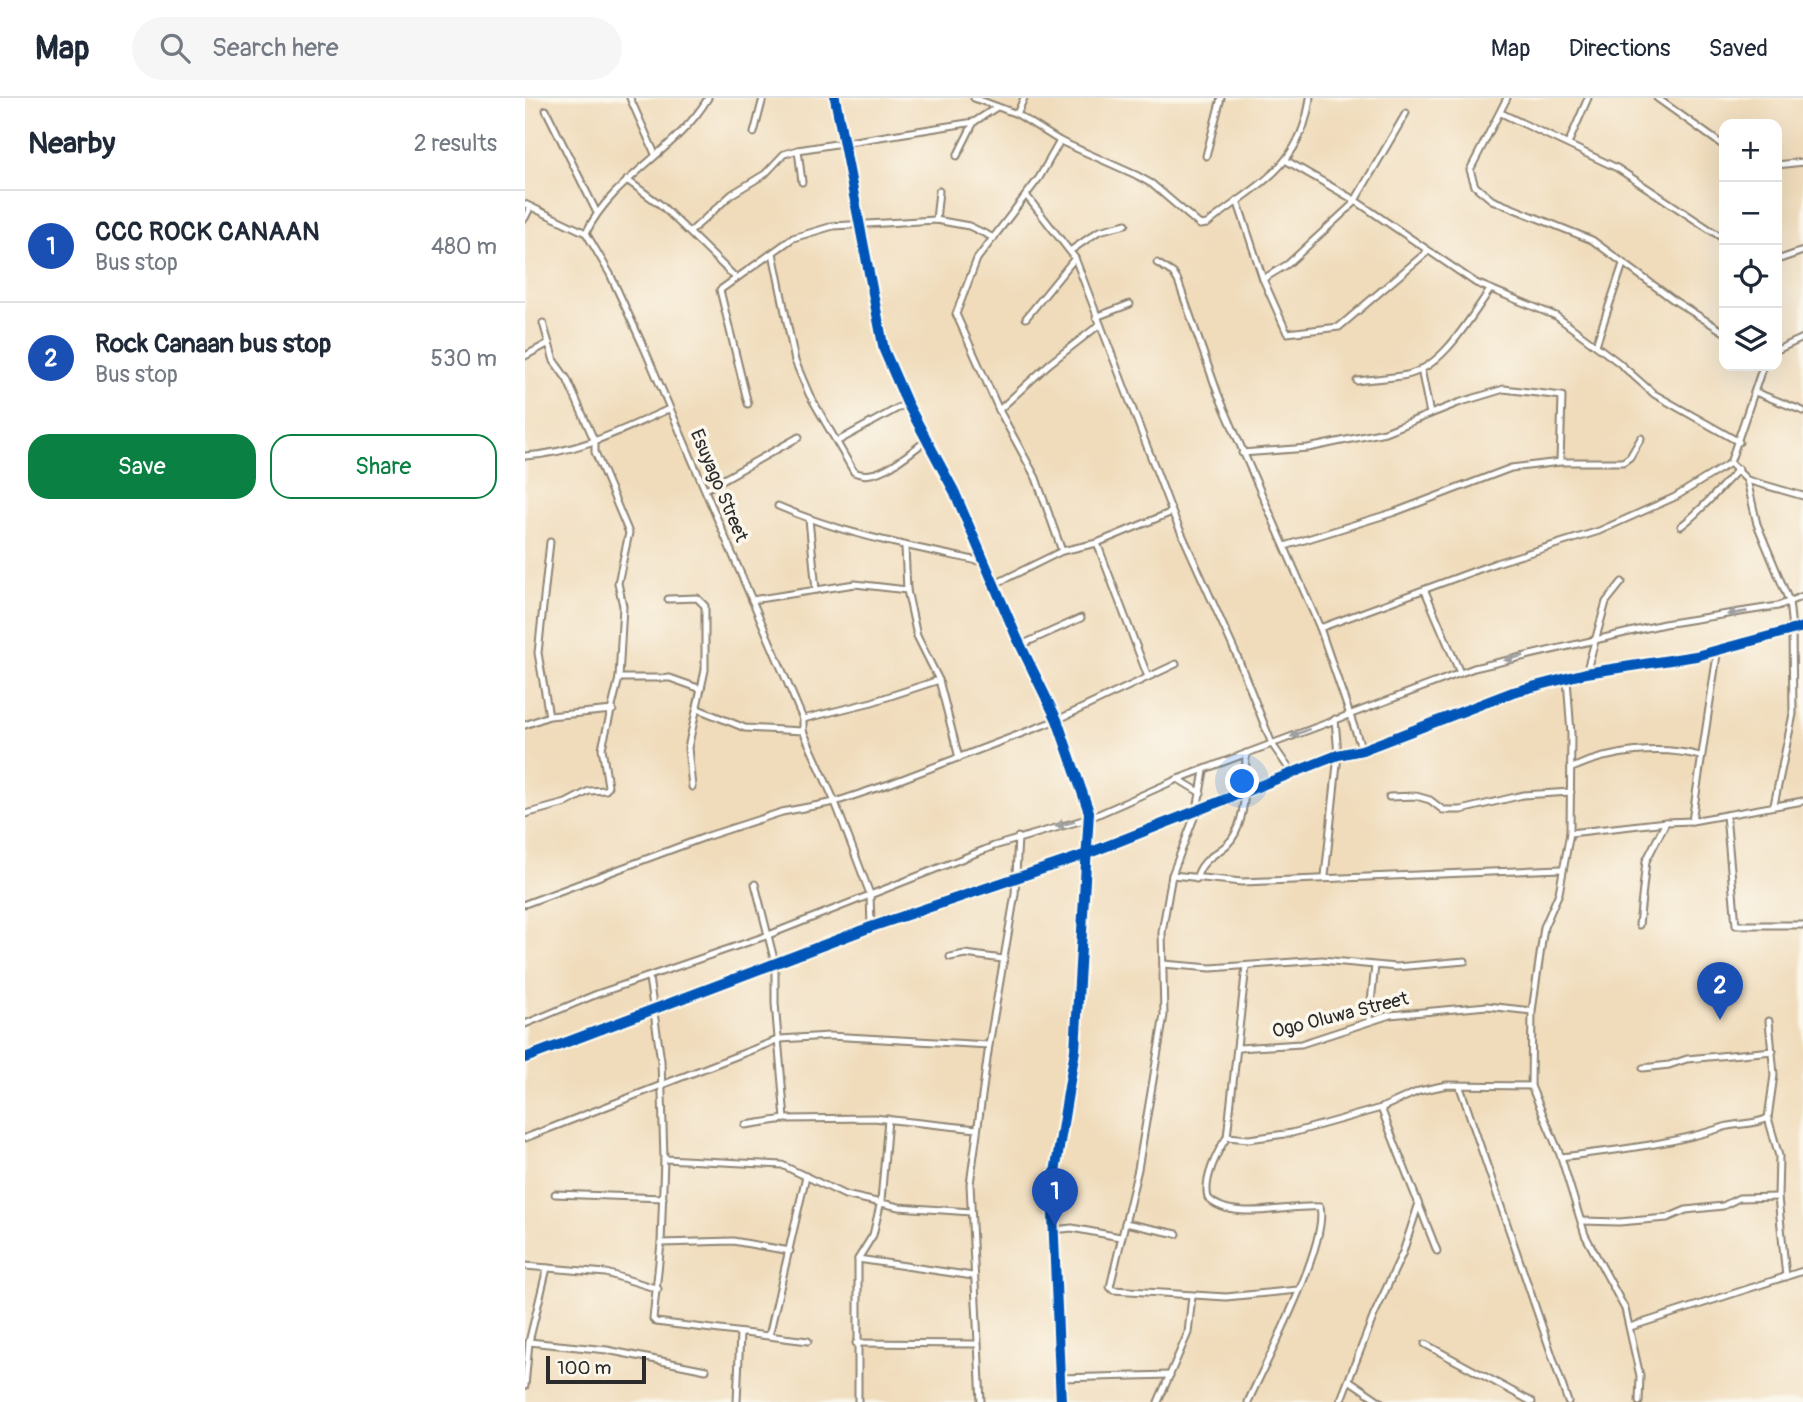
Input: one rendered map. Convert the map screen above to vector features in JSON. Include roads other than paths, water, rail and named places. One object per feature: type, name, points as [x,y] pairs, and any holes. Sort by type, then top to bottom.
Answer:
[{"type":"street","points":[[630,98],[655,154]]},
{"type":"street","points":[[525,218],[527,206],[586,233],[596,211],[694,119],[708,98]]},
{"type":"street","points":[[754,133],[763,98]]},
{"type":"street","points":[[835,98],[884,350],[907,403],[954,491],[993,585],[1057,720],[1090,818],[1084,855],[1082,959],[1075,1050],[1052,1191],[1061,1402]]},
{"type":"street","points":[[974,98],[1017,114],[1060,141],[1109,161],[1152,184],[1200,225],[1207,224],[1287,161],[1302,135],[1310,98]]},
{"type":"street","points":[[1017,114],[1024,98]]},
{"type":"street","points":[[1206,156],[1221,98]]},
{"type":"street","points":[[1507,98],[1470,170],[1475,186],[1511,210],[1592,240],[1719,329]]},
{"type":"street","points":[[1568,144],[1588,98]]},
{"type":"street","points":[[1657,98],[1719,142]]},
{"type":"street","points":[[690,232],[732,194],[765,174],[784,154],[974,122],[997,107]]},
{"type":"street","points":[[546,110],[571,155],[596,211]]},
{"type":"street","points":[[1263,279],[1288,264],[1356,201],[1406,113]]},
{"type":"street","points":[[1501,113],[1617,168],[1719,236]]},
{"type":"street","points":[[957,156],[974,122]]},
{"type":"street","points":[[1060,141],[1026,195],[972,268],[956,314],[999,410],[1036,478],[1062,551]]},
{"type":"street","points":[[798,150],[802,182]]},
{"type":"street","points":[[1287,161],[1356,201],[1427,251],[1490,290],[1548,312],[1596,345],[1654,394],[1739,442]]},
{"type":"street","points":[[1782,164],[1803,162]]},
{"type":"street","points":[[627,180],[690,232],[736,278]]},
{"type":"street","points":[[936,220],[939,191]]},
{"type":"street","points":[[1026,195],[1075,258],[1173,512],[1272,744],[1292,773]]},
{"type":"street","points":[[1237,200],[1263,279],[1287,333],[1336,328],[1427,251]]},
{"type":"street","points":[[748,404],[720,290],[793,238],[833,226],[860,227],[936,220],[969,226],[994,238]]},
{"type":"street","points":[[1070,251],[1099,231],[1126,224]]},
{"type":"street","name":"Esuyago Street","points":[[586,233],[610,274],[706,489],[803,719],[803,731],[835,802],[870,894],[871,927]]},
{"type":"street","points":[[1782,258],[1803,251]]},
{"type":"street","points":[[773,253],[795,361],[809,394],[838,441],[846,460],[860,475],[892,466],[927,440]]},
{"type":"street","points":[[1026,318],[1075,258]]},
{"type":"street","points":[[1157,263],[1173,273],[1178,281],[1243,453],[1320,628],[1362,750]]},
{"type":"street","points":[[1596,345],[1623,264]]},
{"type":"street","points":[[1357,381],[1409,374],[1421,369],[1450,345],[1490,290]]},
{"type":"street","points":[[1096,317],[1130,304]]},
{"type":"street","points":[[525,814],[566,803],[589,791],[605,790],[603,748],[619,678],[623,606],[618,583],[629,529],[595,452],[595,442],[567,379],[554,360],[543,323]]},
{"type":"street","points":[[999,410],[1049,364],[1099,325]]},
{"type":"street","points":[[1782,348],[1803,338]]},
{"type":"street","points":[[525,356],[549,343]]},
{"type":"street","points":[[1421,369],[1430,414]]},
{"type":"street","points":[[1320,628],[1496,563],[1599,531],[1675,497],[1730,463],[1761,371]]},
{"type":"street","points":[[1243,453],[1308,448],[1385,432],[1504,389],[1562,396],[1560,462]]},
{"type":"street","points":[[1755,392],[1803,411]]},
{"type":"street","points":[[838,441],[907,403]]},
{"type":"street","points":[[525,456],[549,455],[595,442],[669,409]]},
{"type":"street","points":[[706,489],[799,437]]},
{"type":"street","points":[[1285,546],[1395,512],[1511,468],[1560,462],[1623,462],[1630,457],[1641,438]]},
{"type":"street","points":[[1730,463],[1739,469],[1747,480],[1756,524],[1789,601],[1793,714],[1774,805]]},
{"type":"street","points":[[1681,526],[1697,515],[1711,495],[1739,469]]},
{"type":"street","points":[[1747,480],[1803,496]]},
{"type":"street","points":[[778,506],[809,519],[905,547],[983,562]]},
{"type":"street","points":[[993,585],[1062,551],[1097,543],[1173,512]]},
{"type":"street","points":[[809,519],[816,590]]},
{"type":"street","points":[[549,716],[538,653],[550,542]]},
{"type":"street","points":[[1097,543],[1148,677]]},
{"type":"street","points":[[905,547],[907,590],[917,636],[939,680],[959,758]]},
{"type":"street","points":[[1586,674],[1606,603],[1622,582]]},
{"type":"street","points":[[752,600],[855,584],[907,590]]},
{"type":"street","points":[[1425,591],[1460,673]]},
{"type":"street","points":[[525,1024],[597,994],[766,936],[1018,837],[1090,818],[1178,779],[1460,673],[1664,624],[1769,608],[1803,596]]},
{"type":"street","points":[[668,599],[697,598],[705,606],[705,670],[688,748],[692,787]]},
{"type":"street","points":[[1021,645],[1081,618]]},
{"type":"street","points":[[525,1058],[652,1012],[774,962],[1084,855],[1338,755],[1362,750],[1501,696],[1586,674],[1696,656],[1803,627]]},
{"type":"street","points":[[1692,821],[1718,648]]},
{"type":"street","points":[[525,904],[708,836],[782,812],[835,802],[959,758],[1057,720],[1176,664]]},
{"type":"street","points":[[619,678],[679,679],[701,689]]},
{"type":"street","points":[[1567,679],[1571,768],[1570,833],[1559,893],[1544,927],[1532,1011],[1531,1086],[1561,1157],[1585,1235],[1621,1301],[1630,1327],[1640,1376],[1639,1402]]},
{"type":"street","points":[[803,719],[871,702],[939,680]]},
{"type":"street","points":[[698,709],[745,728],[803,731]]},
{"type":"street","points":[[525,724],[549,716],[613,710]]},
{"type":"street","points":[[1793,714],[1803,713]]},
{"type":"street","points":[[1325,876],[1338,755],[1335,719]]},
{"type":"street","points":[[1571,768],[1593,760],[1667,749],[1700,755]]},
{"type":"street","points":[[1196,879],[1206,859],[1235,834],[1244,793],[1246,753]]},
{"type":"street","points":[[1203,771],[1197,810],[1173,874],[1162,932],[1164,1015],[1138,1169],[1110,1287],[1113,1290],[1192,1296],[1298,1290]]},
{"type":"street","points":[[1178,779],[1201,793]]},
{"type":"street","points":[[1389,797],[1416,796],[1430,800],[1443,810],[1461,810],[1523,795],[1571,792]]},
{"type":"street","points":[[1570,833],[1692,821],[1803,801]]},
{"type":"street","points":[[1726,815],[1736,925],[1803,925]]},
{"type":"street","points":[[1639,925],[1646,861],[1666,822]]},
{"type":"street","points":[[981,1402],[970,1184],[989,1045],[1017,878],[1018,837]]},
{"type":"street","points":[[1173,874],[1196,879],[1242,882],[1325,876],[1562,869]]},
{"type":"street","points":[[755,884],[774,962],[785,1119]]},
{"type":"street","points":[[950,957],[965,954],[1003,959]]},
{"type":"street","points":[[1163,964],[1211,968],[1322,960],[1375,966],[1465,961]]},
{"type":"street","points":[[1246,966],[1227,1137],[1215,1158],[1207,1188],[1208,1198],[1218,1207],[1257,1212],[1320,1207],[1322,1216],[1319,1237],[1298,1290],[1248,1402]]},
{"type":"street","points":[[1369,1019],[1375,966]]},
{"type":"street","points":[[649,978],[663,1082],[664,1167],[658,1289],[653,1313],[656,1322],[808,1341]]},
{"type":"street","name":"Ogo Oluwa Street","points":[[1239,1048],[1301,1044],[1369,1019],[1413,1012],[1487,1006],[1532,1011]]},
{"type":"street","points":[[1769,1021],[1774,1075],[1768,1118],[1779,1156],[1778,1197],[1786,1277]]},
{"type":"street","points":[[525,1138],[663,1082],[722,1064],[780,1039],[829,1036],[989,1045]]},
{"type":"street","points":[[1643,1068],[1694,1058],[1773,1051]]},
{"type":"street","points":[[1227,1137],[1249,1139],[1292,1133],[1381,1108],[1419,1091],[1447,1085],[1531,1086]]},
{"type":"street","points":[[1460,1087],[1568,1402]]},
{"type":"street","points":[[1381,1108],[1417,1206],[1437,1251]]},
{"type":"street","points":[[1758,1124],[1768,1118]]},
{"type":"street","points":[[745,1125],[785,1119],[888,1119],[977,1129]]},
{"type":"street","points":[[858,1402],[858,1259],[873,1235],[881,1201],[888,1119]]},
{"type":"street","points":[[1561,1157],[1698,1136],[1729,1126],[1758,1124],[1773,1129]]},
{"type":"street","points":[[664,1159],[770,1163],[793,1169],[845,1195],[899,1207],[971,1212]]},
{"type":"street","points":[[664,1167],[674,1159]]},
{"type":"street","points":[[769,1336],[806,1176]]},
{"type":"street","points":[[555,1194],[663,1198]]},
{"type":"street","points":[[1582,1221],[1619,1222],[1667,1218],[1686,1210],[1723,1206],[1739,1198],[1778,1197]]},
{"type":"street","points":[[1340,1402],[1374,1315],[1403,1252],[1417,1206]]},
{"type":"street","points":[[1125,1223],[1177,1234]]},
{"type":"street","points":[[1053,1230],[1072,1228],[1120,1237]]},
{"type":"street","points":[[661,1243],[733,1241],[790,1251]]},
{"type":"street","points":[[858,1259],[973,1276]]},
{"type":"street","points":[[525,1266],[606,1273],[658,1289]]},
{"type":"street","points":[[525,1385],[529,1342],[547,1268]]},
{"type":"street","points":[[1630,1327],[1803,1271]]},
{"type":"street","points":[[1158,1402],[1188,1333],[1192,1296]]},
{"type":"street","points":[[737,1402],[740,1333]]},
{"type":"street","points":[[529,1342],[607,1350],[706,1370]]},
{"type":"street","points":[[856,1343],[976,1344]]},
{"type":"street","points":[[1425,1344],[1532,1402]]},
{"type":"street","points":[[1060,1378],[1170,1375]]},
{"type":"street","points":[[1349,1380],[1381,1402]]},
{"type":"place","name":"Rock Canaan bus stop","points":[[1720,1020]]},
{"type":"place","name":"CCC ROCK CANAAN","points":[[1055,1226]]}]
